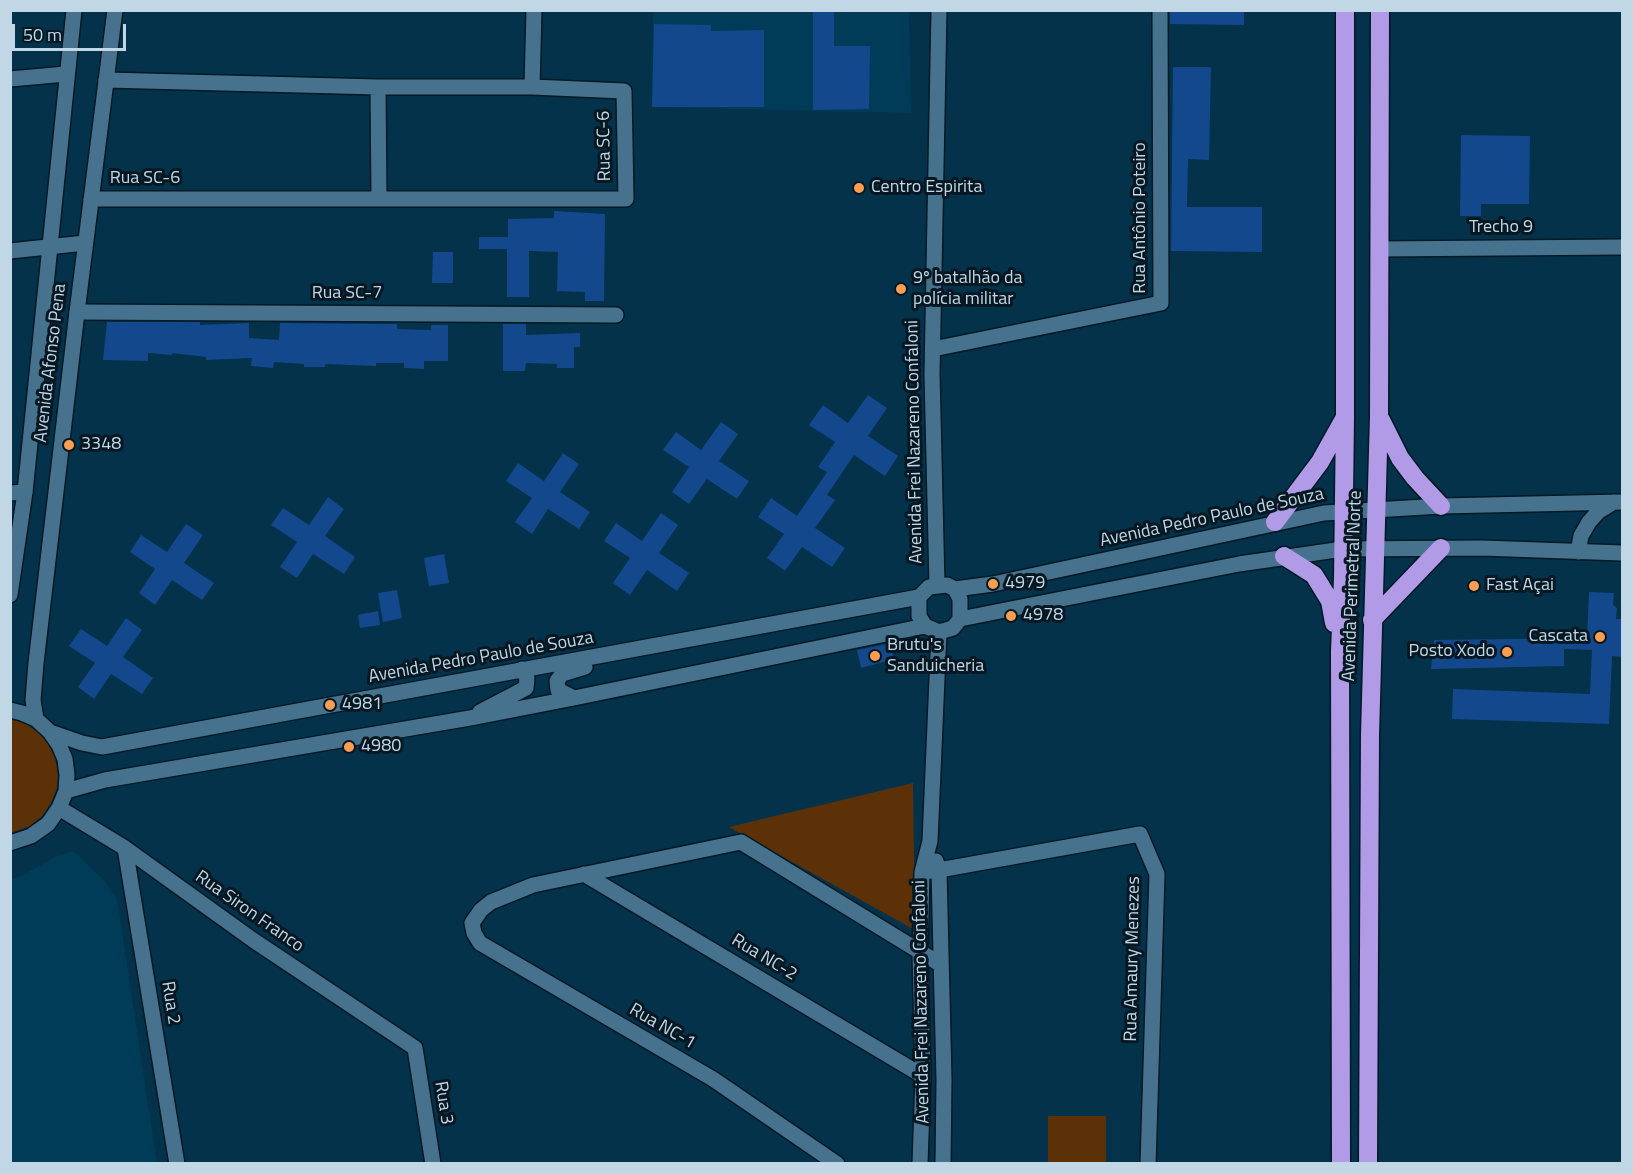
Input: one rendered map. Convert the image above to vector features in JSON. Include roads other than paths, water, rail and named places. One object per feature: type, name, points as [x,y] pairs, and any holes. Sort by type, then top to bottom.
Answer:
[{"type":"highway","name":"Avenida Perimetral Norte","points":[[1341,1164],[1340,651],[1345,417],[1345,10]]},
{"type":"highway","name":"Avenida Perimetral Norte","points":[[1368,1164],[1372,620],[1379,416],[1380,11]]},
{"type":"highway","points":[[1379,416],[1400,458],[1441,506]]},
{"type":"highway","points":[[1275,522],[1320,462],[1345,417]]},
{"type":"highway","points":[[1372,620],[1441,548]]},
{"type":"highway","points":[[1284,556],[1314,575],[1322,586],[1330,601],[1340,651]]},
{"type":"street","name":"Avenida Afonso Pena","points":[[10,595],[18,493],[50,246],[74,10]]},
{"type":"street","name":"Avenida Afonso Pena","points":[[36,720],[33,700],[36,663],[115,10]]},
{"type":"street","points":[[532,87],[534,10]]},
{"type":"street","name":"Avenida Frei Nazareno Confaloni","points":[[937,585],[933,348],[939,10]]},
{"type":"street","name":"Rua Antônio Poteiro","points":[[933,348],[1161,303],[1160,10]]},
{"type":"street","points":[[1380,11],[1388,10]]},
{"type":"street","points":[[10,79],[66,74]]},
{"type":"street","name":"Rua SC-6","points":[[91,199],[626,200],[624,91],[532,87],[378,87],[106,80]]},
{"type":"street","points":[[378,87],[379,199]]},
{"type":"street","points":[[10,251],[86,243]]},
{"type":"street","name":"Trecho 9","points":[[1379,249],[1623,247]]},
{"type":"street","name":"Rua SC-7","points":[[77,312],[616,315]]},
{"type":"street","points":[[1578,552],[1581,536],[1589,522],[1598,512],[1618,502]]},
{"type":"street","name":"Avenida Pedro Paulo de Souza","points":[[955,589],[993,584],[1275,522],[1344,511],[1375,508],[1618,502]]},
{"type":"street","points":[[66,791],[105,780],[470,718],[932,629],[953,628],[960,620],[1284,556],[1374,548],[1623,553]]},
{"type":"street","points":[[932,629],[920,616],[919,597],[929,586],[947,585],[955,589],[960,599],[960,620]]},
{"type":"street","name":"Avenida Pedro Paulo de Souza","points":[[50,732],[102,747],[919,597]]},
{"type":"street","name":"Avenida Frei Nazareno Confaloni","points":[[920,1164],[923,1076],[920,953],[922,872],[930,841],[932,629]]},
{"type":"street","points":[[574,698],[558,690],[558,681],[562,674],[589,665],[596,657]]},
{"type":"street","points":[[470,718],[526,688],[527,678],[522,669]]},
{"type":"street","points":[[10,711],[22,713],[36,720],[50,732],[60,745],[68,775],[66,791],[59,808],[48,824],[32,836],[10,843]]},
{"type":"street","name":"Rua Siron Franco","points":[[59,808],[124,848],[253,940],[415,1047]]},
{"type":"street","name":"Rua Amaury Menezes","points":[[922,872],[1140,834],[1157,874],[1148,1164]]},
{"type":"street","name":"Avenida Frei Nazareno Confaloni","points":[[930,841],[939,870],[944,1080],[943,1164]]},
{"type":"street","points":[[584,874],[741,842],[940,964]]},
{"type":"street","name":"Rua 2","points":[[124,848],[177,1164]]},
{"type":"street","name":"Rua NC-1","points":[[584,874],[533,885],[491,902],[481,910],[472,923],[474,933],[480,943],[713,1079],[837,1164]]},
{"type":"street","name":"Rua NC-2","points":[[584,874],[923,1076]]},
{"type":"street","name":"Rua 3","points":[[415,1047],[433,1164]]},
{"type":"place","name":"Centro Espirita","points":[[859,188]]},
{"type":"place","name":"9º batalhão da polícia militar","points":[[901,289]]},
{"type":"place","name":"3348","points":[[69,445]]},
{"type":"place","name":"4979","points":[[993,584]]},
{"type":"place","name":"Fast Açai","points":[[1474,586]]},
{"type":"place","name":"4978","points":[[1011,616]]},
{"type":"place","name":"Cascata","points":[[1600,637]]},
{"type":"place","name":"Posto Xodo","points":[[1507,652]]},
{"type":"place","name":"Brutu's Sanduicheria","points":[[875,656]]},
{"type":"place","name":"4981","points":[[330,705]]},
{"type":"place","name":"4980","points":[[349,747]]}]
